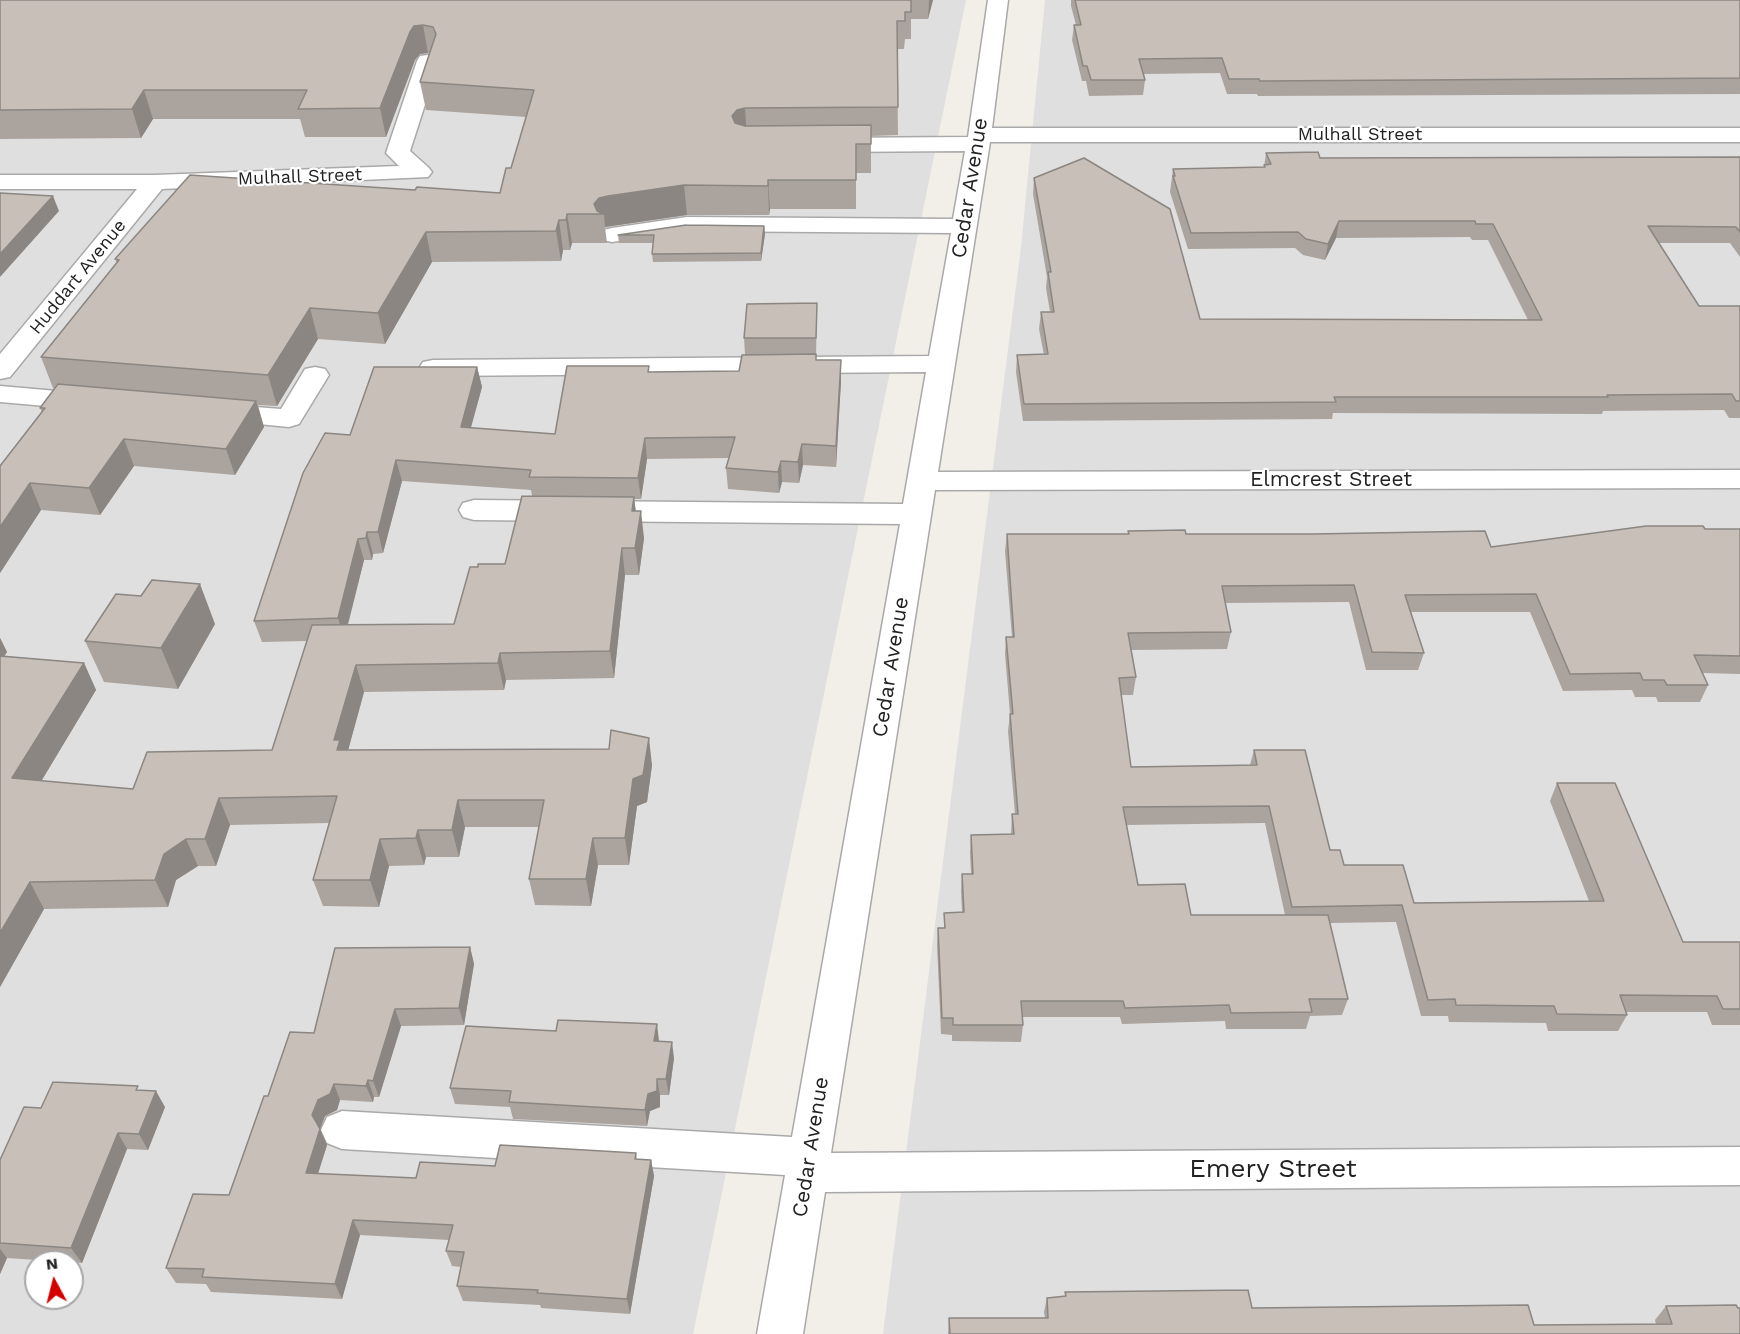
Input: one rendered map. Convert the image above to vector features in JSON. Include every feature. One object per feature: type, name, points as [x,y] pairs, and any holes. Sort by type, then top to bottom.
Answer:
[{"type":"street","name":"Cedar Avenue","points":[[780,1334],[923,481],[998,0]]},
{"type":"street","name":"Mulhall Street","points":[[0,182],[156,183],[420,172],[398,153],[428,61]]},
{"type":"street","name":"Mulhall Street","points":[[806,145],[978,139],[1740,135]]},
{"type":"street","name":"Huddart Avenue","points":[[0,371],[156,183]]},
{"type":"street","points":[[612,235],[687,224],[964,226]]},
{"type":"street","points":[[405,368],[942,364]]},
{"type":"street","points":[[196,410],[289,418],[315,375]]},
{"type":"street","points":[[0,394],[115,404]]},
{"type":"street","name":"Elmcrest Street","points":[[923,481],[1740,479]]},
{"type":"street","points":[[474,510],[917,514]]},
{"type":"street","name":"Emery Street","points":[[342,1130],[808,1165],[1740,1166]]},
{"type":"shaded area","points":[[0,0],[966,0],[693,1334],[0,1334]]},
{"type":"shaded area","points":[[1045,0],[1740,0],[1740,1334],[883,1334],[1021,247]]},
{"type":"building","points":[[0,0],[911,0],[911,12],[905,12],[905,21],[897,21],[898,107],[745,108],[737,110],[732,116],[735,123],[745,126],[871,125],[871,144],[856,144],[856,180],[768,180],[768,186],[684,185],[599,198],[594,204],[597,211],[604,214],[567,214],[566,220],[559,220],[556,231],[426,232],[378,313],[310,308],[268,375],[41,357],[119,260],[115,259],[190,175],[415,190],[417,187],[500,193],[506,168],[511,168],[534,90],[420,82],[436,34],[433,27],[423,25],[414,26],[410,32],[380,108],[298,109],[307,90],[144,90],[132,109],[0,110]]},
{"type":"building","points":[[1075,0],[1740,0],[1740,78],[1260,81],[1259,79],[1229,79],[1222,58],[1139,59],[1145,80],[1091,80],[1087,66],[1083,66],[1074,25],[1081,25]]},
{"type":"building","points":[[1318,152],[1320,158],[1740,157],[1740,232],[1736,227],[1648,226],[1699,306],[1740,306],[1740,401],[1736,401],[1732,394],[1607,395],[1608,397],[1334,397],[1336,402],[1024,404],[1017,355],[1048,354],[1041,312],[1054,312],[1048,272],[1051,272],[1034,178],[1084,158],[1170,209],[1200,319],[1542,320],[1493,224],[1476,224],[1475,221],[1339,221],[1328,244],[1306,239],[1298,232],[1191,233],[1173,176],[1175,176],[1173,169],[1265,167],[1264,165],[1271,164],[1266,153]]},
{"type":"building","points":[[0,193],[53,196],[0,254]]},
{"type":"building","points":[[686,225],[764,226],[761,253],[652,254],[654,235],[618,235]]},
{"type":"building","points":[[817,303],[816,338],[744,338],[747,304]]},
{"type":"building","points":[[816,354],[816,360],[841,360],[836,446],[802,444],[798,462],[781,461],[778,472],[726,468],[735,437],[645,438],[638,478],[529,477],[531,470],[396,460],[378,532],[367,532],[366,538],[358,539],[338,618],[254,621],[303,473],[325,433],[350,435],[374,367],[477,367],[461,427],[555,434],[567,366],[649,366],[648,372],[739,371],[742,355]]},
{"type":"building","points":[[58,384],[256,401],[226,449],[124,439],[89,488],[30,483],[0,527],[0,466],[45,408],[40,408]]},
{"type":"building","points":[[522,496],[634,497],[632,511],[641,511],[635,548],[622,548],[610,651],[500,653],[498,663],[356,665],[334,740],[340,740],[337,750],[609,749],[611,730],[649,738],[643,775],[633,779],[625,838],[593,838],[586,879],[529,879],[544,800],[458,800],[452,830],[418,830],[416,838],[380,839],[370,880],[313,880],[337,796],[219,798],[205,839],[186,839],[164,854],[155,880],[30,882],[0,933],[0,656],[84,663],[12,778],[133,789],[147,752],[272,750],[312,625],[454,624],[470,567],[478,567],[478,564],[505,564]]},
{"type":"building","points":[[1646,526],[1703,526],[1705,529],[1740,529],[1740,656],[1694,655],[1708,685],[1667,685],[1664,680],[1643,680],[1640,673],[1570,674],[1536,594],[1405,595],[1424,653],[1372,652],[1354,585],[1222,586],[1231,632],[1128,633],[1136,677],[1119,678],[1131,767],[1257,765],[1254,750],[1305,750],[1330,850],[1340,850],[1344,865],[1403,865],[1414,903],[1604,901],[1557,783],[1615,783],[1683,942],[1740,942],[1740,1009],[1723,1009],[1717,996],[1620,995],[1627,1015],[1557,1014],[1554,1006],[1456,1005],[1455,999],[1428,1000],[1402,905],[1292,907],[1269,806],[1123,807],[1138,885],[1185,884],[1191,915],[1328,915],[1348,999],[1309,999],[1312,1012],[1231,1013],[1229,1005],[1125,1008],[1123,1001],[1021,1001],[1023,1025],[953,1025],[953,1018],[942,1018],[938,928],[945,928],[944,913],[964,912],[962,874],[973,874],[971,835],[1014,834],[1012,814],[1018,814],[1006,637],[1014,637],[1007,534],[1129,534],[1128,531],[1185,530],[1186,534],[1485,531],[1491,547]]},
{"type":"building","points":[[152,580],[200,584],[161,648],[85,641],[116,594],[141,596]]},
{"type":"building","points":[[470,947],[459,1008],[395,1009],[373,1081],[368,1080],[366,1086],[334,1084],[330,1094],[318,1100],[312,1115],[320,1129],[306,1173],[416,1178],[420,1162],[495,1166],[500,1145],[636,1153],[635,1159],[651,1160],[627,1299],[537,1293],[538,1290],[457,1286],[464,1252],[446,1251],[453,1225],[353,1220],[335,1284],[202,1277],[204,1269],[166,1268],[193,1194],[229,1195],[264,1096],[268,1096],[290,1032],[314,1033],[335,948]]},
{"type":"building","points":[[558,1020],[657,1024],[654,1041],[672,1042],[666,1079],[657,1079],[657,1091],[648,1094],[645,1110],[509,1102],[511,1091],[450,1088],[466,1026],[556,1031]]},
{"type":"building","points":[[53,1082],[138,1086],[136,1090],[156,1091],[139,1134],[118,1133],[71,1248],[0,1243],[0,1160],[24,1107],[41,1108]]},
{"type":"building","points":[[1248,1290],[1252,1308],[1528,1305],[1534,1325],[1672,1324],[1666,1306],[1736,1305],[1740,1308],[1740,1334],[950,1334],[949,1318],[1048,1318],[1047,1298],[1066,1296],[1065,1292]]}]
